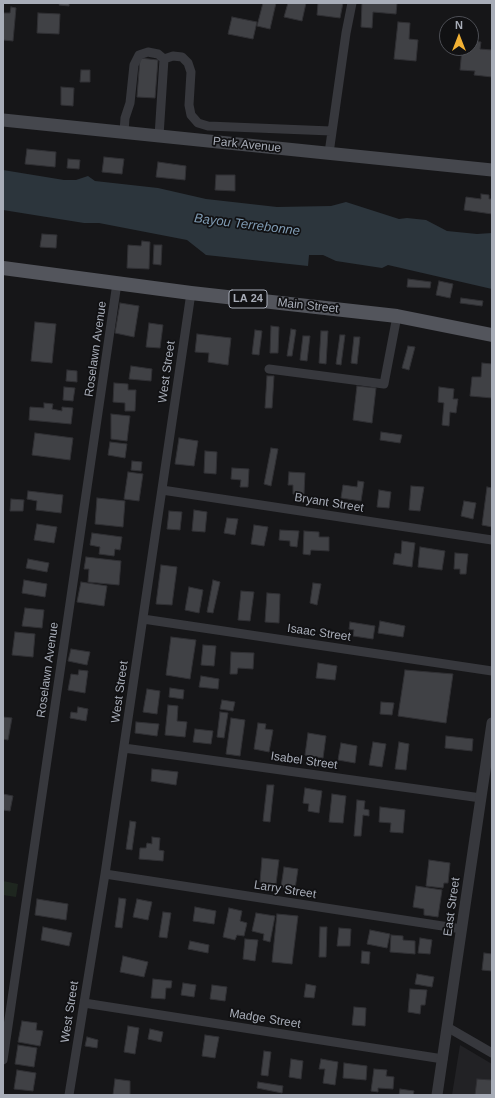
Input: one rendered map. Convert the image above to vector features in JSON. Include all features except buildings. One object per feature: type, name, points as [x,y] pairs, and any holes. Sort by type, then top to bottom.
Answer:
[{"type":"main road","name":"Park Avenue","points":[[3,120],[492,170]]},
{"type":"main road","name":"Main Street","points":[[3,268],[191,293],[397,316],[492,335]]},
{"type":"street","points":[[329,153],[331,131],[352,3]]},
{"type":"street","points":[[124,132],[124,118],[130,103],[134,64],[139,55],[148,52],[158,54],[164,59]]},
{"type":"street","points":[[164,59],[173,56],[182,57],[188,63],[191,72],[188,105],[191,115],[198,123],[208,126],[331,131]]},
{"type":"street","points":[[159,136],[164,59]]},
{"type":"street","name":"Roselawn Avenue","points":[[3,1060],[5,1030],[118,283]]},
{"type":"street","name":"West Street","points":[[69,1095],[105,874],[191,293]]},
{"type":"street","points":[[269,369],[384,384],[397,316]]},
{"type":"street","name":"Bryant Street","points":[[162,490],[492,540]]},
{"type":"street","name":"Isaac Street","points":[[143,619],[492,671]]},
{"type":"street","name":"East Street","points":[[436,1095],[443,1059],[492,723]]},
{"type":"street","name":"Isabel Street","points":[[124,748],[481,798]]},
{"type":"street","name":"Larry Street","points":[[105,874],[462,928]]},
{"type":"street","name":"Madge Street","points":[[84,1003],[443,1059]]},
{"type":"street","points":[[447,1028],[492,1053]]},
{"type":"shaded area","points":[[3,881],[18,884],[16,897],[3,895]]},
{"type":"shaded area","points":[[460,1045],[492,1064],[492,1095],[452,1095]]},
{"type":"water","name":"Bayou Terrebonne","points":[[3,170],[64,180],[76,180],[88,176],[95,181],[158,188],[206,199],[277,207],[331,206],[346,202],[399,219],[407,218],[426,220],[447,231],[477,234],[492,233],[492,289],[388,265],[382,268],[336,261],[323,255],[309,255],[308,266],[206,255],[187,240],[99,223],[84,223],[3,210]]}]
